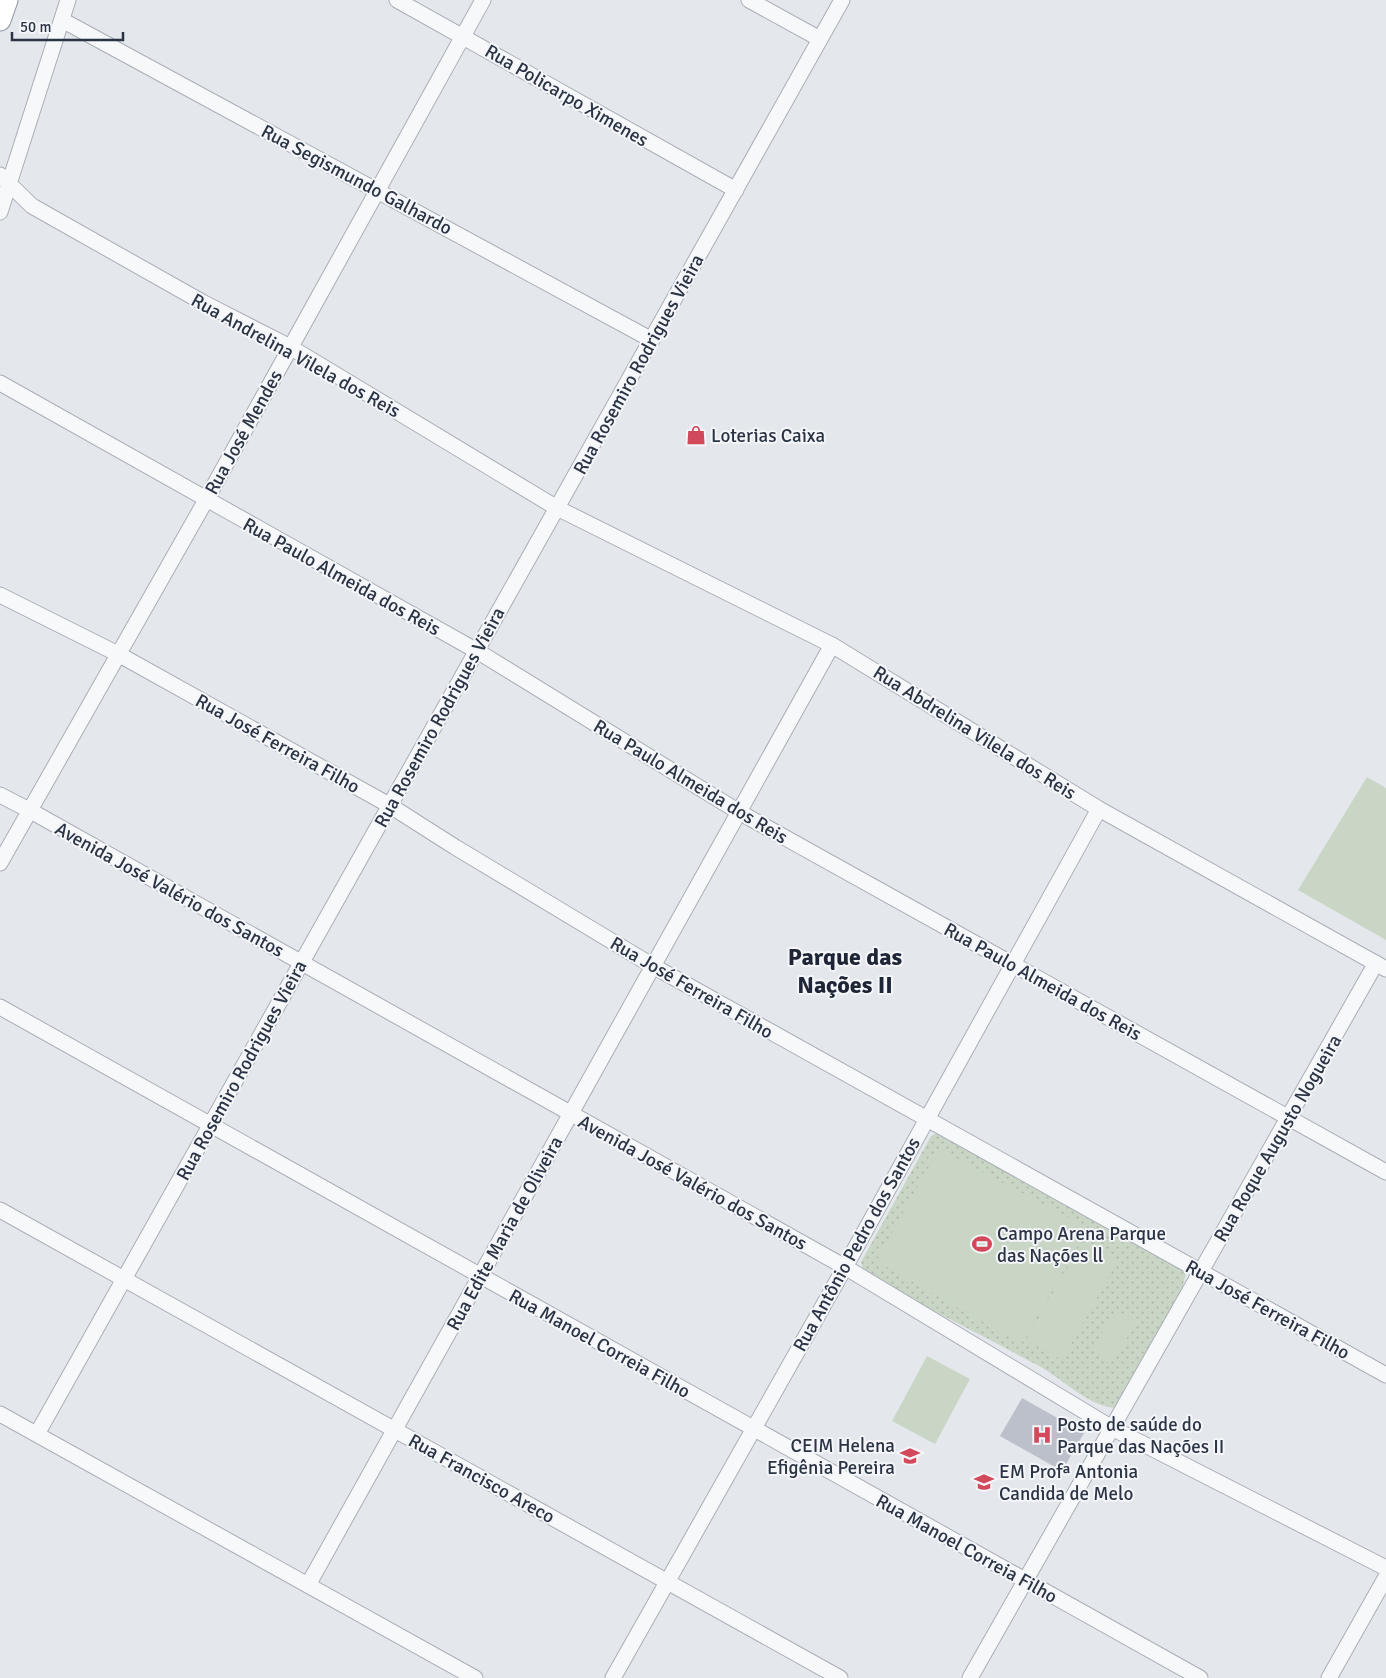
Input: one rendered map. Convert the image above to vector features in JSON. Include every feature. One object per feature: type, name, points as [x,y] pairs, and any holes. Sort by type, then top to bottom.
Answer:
[{"type":"highway","points":[[0,20],[7,0]]},
{"type":"street","points":[[32,206],[1,206],[5,179],[68,0]]},
{"type":"street","name":"Rua Policarpo Ximenes","points":[[397,0],[736,190]]},
{"type":"street","name":"Rua José Mendes","points":[[0,863],[206,500],[483,0]]},
{"type":"street","points":[[749,0],[820,39]]},
{"type":"street","name":"Rua Rosemiro Rodrigues Vieira","points":[[37,1434],[842,0]]},
{"type":"street","name":"Rua Segismundo Galhardo","points":[[62,20],[652,340]]},
{"type":"street","points":[[5,179],[32,206]]},
{"type":"street","name":"Rua Andrelina Vilela dos Reis","points":[[32,206],[202,302],[290,347],[557,508]]},
{"type":"street","name":"Rua Paulo Almeida dos Reis","points":[[0,383],[477,651],[739,812],[1386,1172]]},
{"type":"street","name":"Rua Abdrelina Vilela dos Reis","points":[[557,508],[832,645],[1099,809],[1381,966]]},
{"type":"street","name":"Rua José Ferreira Filho","points":[[0,595],[118,654],[389,805],[653,966],[1386,1375]]},
{"type":"street","name":"Rua Edite Maria de Oliveira","points":[[308,1585],[832,645]]},
{"type":"street","name":"Avenida José Valério dos Santos","points":[[0,795],[845,1267],[1112,1428],[1386,1568]]},
{"type":"street","name":"Rua Antônio Pedro dos Santos","points":[[613,1678],[845,1267],[1099,809]]},
{"type":"street","name":"Rua Roque Augusto Nogueira","points":[[970,1678],[1288,1118],[1381,966]]},
{"type":"street","name":"Rua Manoel Correia Filho","points":[[0,1007],[1200,1678]]},
{"type":"street","name":"Rua Francisco Areco","points":[[0,1210],[840,1678]]},
{"type":"street","points":[[0,1414],[475,1678]]},
{"type":"street","points":[[1329,1678],[1386,1577]]},
{"type":"green space","points":[[1367,777],[1386,788],[1386,940],[1298,890]]},
{"type":"green space","points":[[937,1133],[1181,1269],[1186,1274],[1182,1288],[1172,1308],[1114,1408],[1094,1402],[1041,1367],[864,1273],[861,1262],[931,1136]]},
{"type":"green space","name":"Campo Arena Parque das Nações ll","points":[[939,1149],[1088,1228],[1021,1344],[876,1261]]},
{"type":"green space","points":[[1082,1242],[1117,1262],[1062,1360],[1026,1340]]},
{"type":"green space","points":[[1115,1310],[1136,1321],[1114,1362],[1092,1350]]},
{"type":"green space","points":[[927,1356],[970,1379],[935,1444],[892,1421]]},
{"type":"building","name":"Posto de saúde do Parque das Nações II","points":[[1022,1398],[1084,1433],[1062,1471],[1000,1436]]},
{"type":"place","name":"Loterias Caixa","points":[[696,435]]},
{"type":"place","name":"Campo Arena Parque das Nações ll","points":[[982,1244]]},
{"type":"place","name":"Posto de saúde do Parque das Nações II","points":[[1042,1435]]},
{"type":"place","name":"CEIM Helena Efigênia Pereira","points":[[910,1456]]},
{"type":"place","name":"EM Profª Antonia Candida de Melo","points":[[984,1482]]},
{"type":"district","name":"Parque das Nações II","points":[[845,971]]}]
